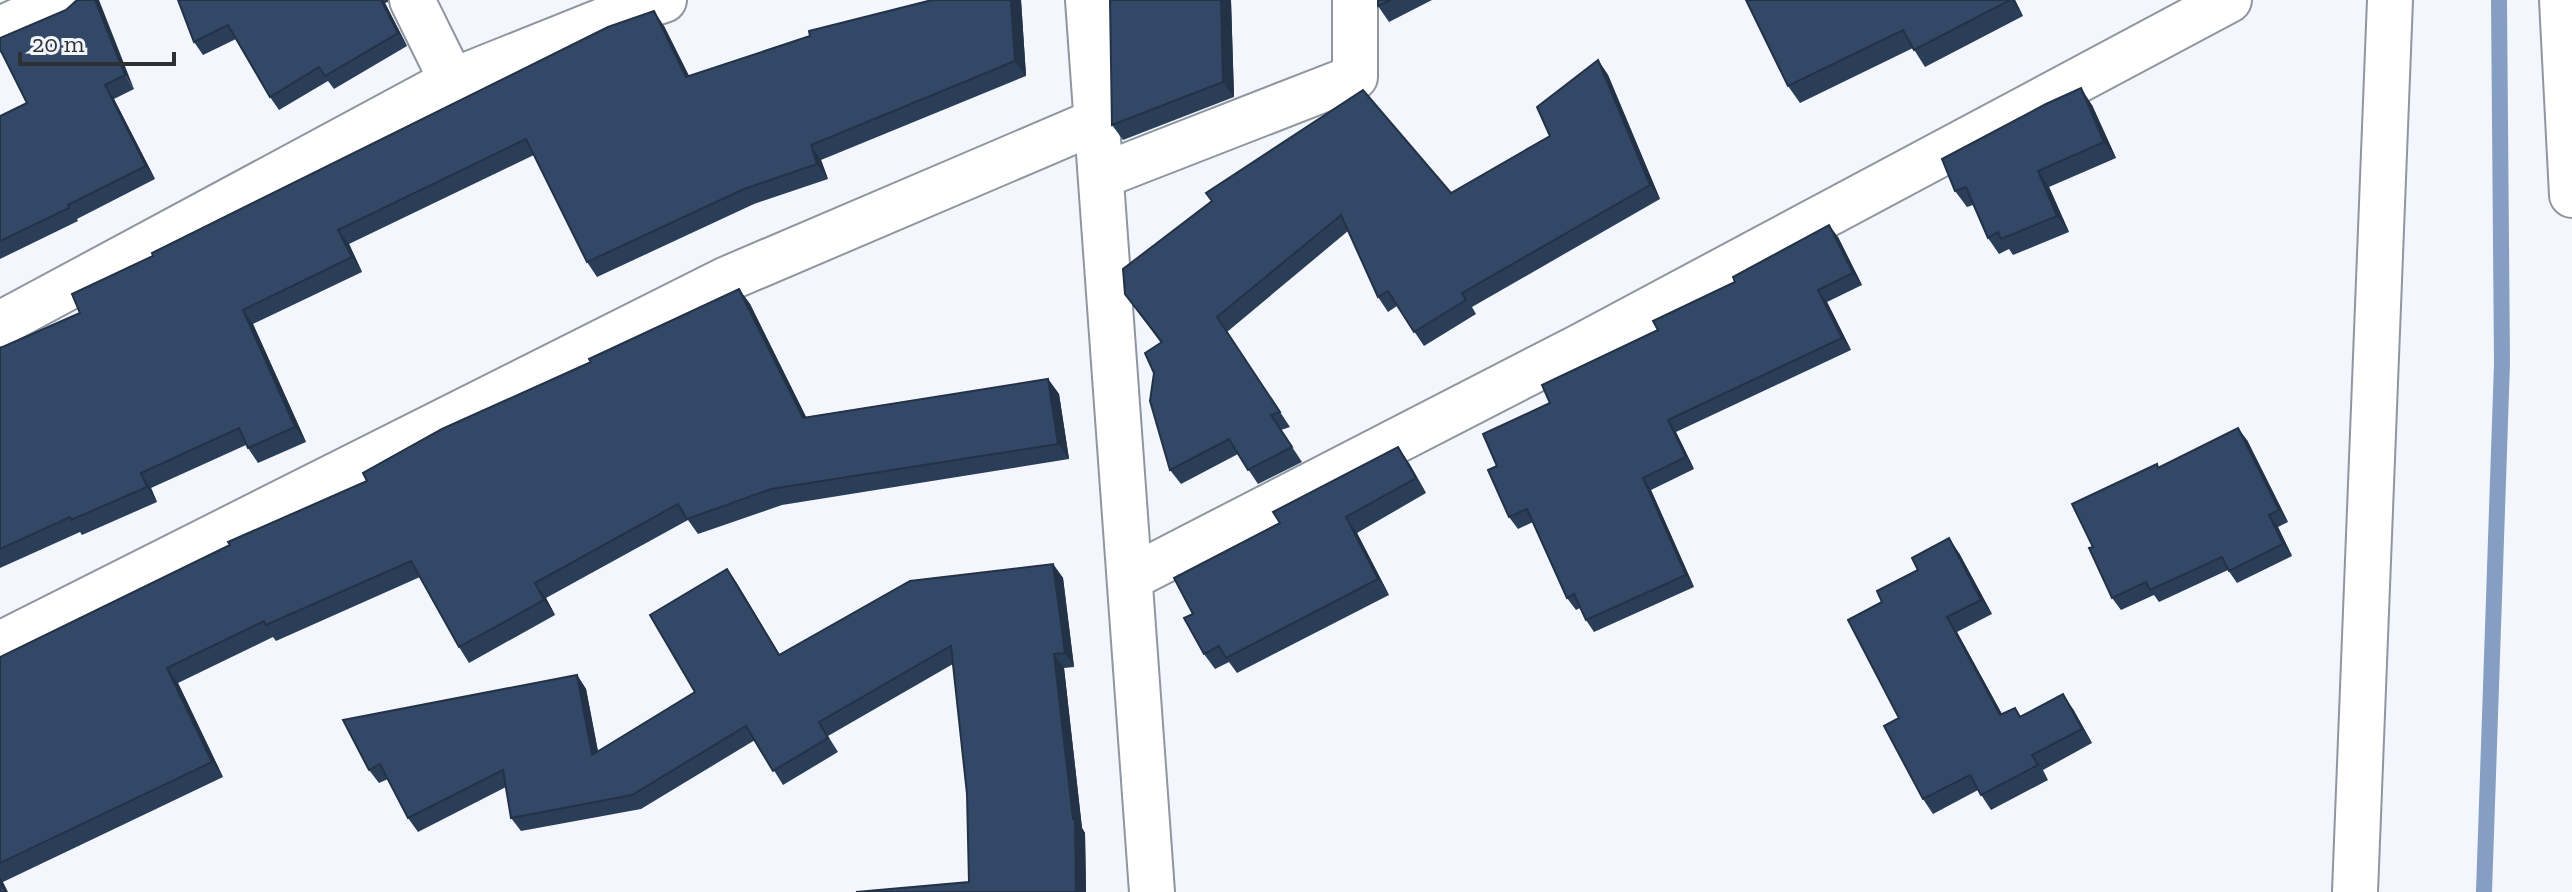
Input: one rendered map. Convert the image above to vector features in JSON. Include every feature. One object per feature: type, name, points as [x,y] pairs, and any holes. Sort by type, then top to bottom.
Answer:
[{"type":"street","points":[[0,29],[65,0]]},
{"type":"street","points":[[412,0],[452,81]]},
{"type":"street","points":[[0,324],[452,81],[607,19],[664,0]]},
{"type":"street","points":[[1088,0],[1152,892]]},
{"type":"street","points":[[1101,176],[1355,77],[1355,0]]},
{"type":"street","points":[[1130,578],[1579,347],[2229,0]]},
{"type":"street","points":[[2355,892],[2390,0]]},
{"type":"street","points":[[2562,0],[2572,195]]},
{"type":"street","points":[[0,644],[727,279],[1097,121]]},
{"type":"building","points":[[77,0],[95,0],[125,75],[105,85],[146,166],[0,241],[0,116],[27,103],[0,49],[0,38],[66,10]]},
{"type":"building","points":[[178,0],[381,0],[398,33],[325,76],[319,67],[270,97],[228,25],[194,42]]},
{"type":"building","points":[[932,0],[1011,0],[1015,61],[811,145],[817,164],[744,189],[587,262],[526,139],[338,230],[352,257],[243,310],[295,427],[248,448],[239,428],[141,473],[147,487],[0,549],[0,348],[80,313],[72,294],[608,27],[654,11],[686,77],[810,36],[809,31]]},
{"type":"building","points":[[1110,0],[1221,0],[1223,82],[1112,125]]},
{"type":"building","points":[[1746,0],[2010,0],[1914,50],[1903,30],[1788,86]]},
{"type":"building","points":[[1598,60],[1650,185],[1462,293],[1466,300],[1414,332],[1388,291],[1378,297],[1341,215],[1217,317],[1280,412],[1271,415],[1292,447],[1248,470],[1229,439],[1170,470],[1150,401],[1154,373],[1145,353],[1162,342],[1125,294],[1123,269],[1212,201],[1206,193],[1363,90],[1451,193],[1550,136],[1537,107]]},
{"type":"building","points":[[2081,88],[2104,142],[2038,171],[2057,216],[2001,239],[1998,232],[1988,238],[1966,187],[1955,191],[1942,159]]},
{"type":"building","points":[[1829,225],[1853,273],[1818,290],[1842,338],[1668,420],[1686,457],[1643,478],[1686,575],[1586,620],[1574,594],[1567,598],[1527,509],[1509,517],[1488,470],[1497,466],[1483,434],[1550,403],[1542,385],[1658,330],[1653,321],[1735,282],[1733,277]]},
{"type":"building","points":[[739,289],[803,418],[1048,379],[1058,444],[771,489],[687,519],[678,504],[535,583],[544,600],[459,647],[411,561],[266,625],[264,621],[167,668],[212,762],[0,863],[0,657],[230,545],[228,542],[367,481],[363,473],[442,429],[591,362],[589,359]]},
{"type":"building","points":[[2238,428],[2279,510],[2269,515],[2283,544],[2229,571],[2222,557],[2150,590],[2146,582],[2112,598],[2089,548],[2093,547],[2072,504],[2157,464],[2158,468]]},
{"type":"building","points":[[1398,447],[1416,478],[1346,517],[1378,579],[1226,658],[1219,646],[1204,654],[1184,618],[1193,614],[1174,578],[1280,523],[1273,512]]},
{"type":"building","points":[[1949,538],[1981,600],[1947,617],[2000,715],[2015,708],[2020,717],[2063,694],[2082,729],[2032,755],[2038,765],[1981,795],[1970,775],[1923,799],[1884,726],[1899,718],[1848,620],[1882,602],[1877,591],[1918,570],[1912,558]]},
{"type":"building","points":[[1053,564],[1065,653],[1054,654],[1075,819],[1076,892],[856,892],[969,882],[967,794],[951,646],[819,722],[828,738],[773,771],[746,726],[632,795],[511,818],[503,770],[408,818],[380,764],[369,770],[343,720],[577,675],[592,755],[695,692],[650,615],[727,569],[779,655],[910,581]]},
{"type":"waterway","points":[[2484,892],[2502,363],[2499,0]]}]
